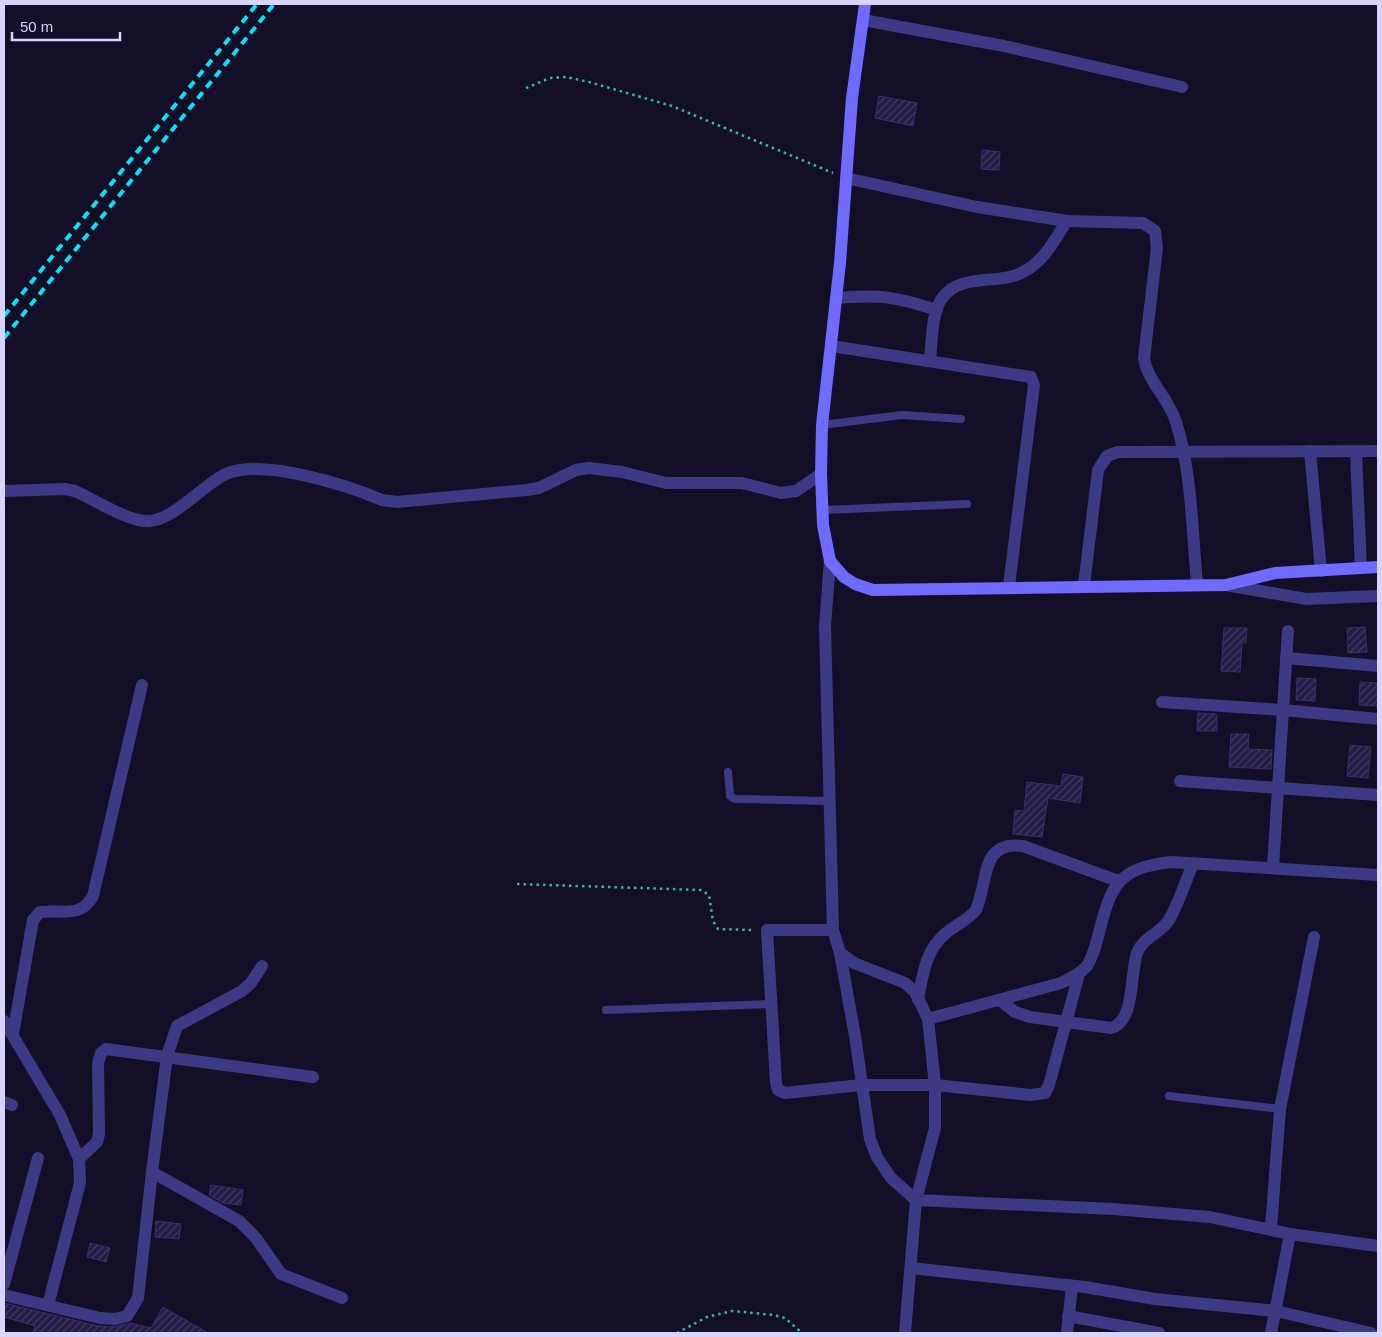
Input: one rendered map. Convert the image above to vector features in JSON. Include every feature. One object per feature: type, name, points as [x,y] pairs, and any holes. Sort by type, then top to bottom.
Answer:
[{"type":"street","points":[[865,4],[852,98],[836,298],[822,425],[821,474],[822,510],[830,561],[825,626],[833,930],[840,953],[855,1036],[870,1138],[877,1157],[891,1178],[916,1200],[1113,1209],[1210,1217],[1271,1228],[1290,1234],[1378,1246]]},
{"type":"street","points":[[862,20],[1004,46],[1182,87]]},
{"type":"street","points":[[846,178],[976,207],[1067,221],[1143,223],[1155,231],[1157,248],[1144,358],[1145,367],[1169,406],[1185,453],[1196,584]]},
{"type":"street","points":[[930,360],[937,310],[942,298],[951,288],[964,282],[1003,279],[1024,272],[1038,262],[1067,221]]},
{"type":"street","points":[[836,298],[880,295],[898,298],[937,310]]},
{"type":"street","points":[[831,346],[1026,375],[1033,380],[1009,586]]},
{"type":"street","points":[[1310,451],[1321,570]]},
{"type":"street","points":[[1084,585],[1098,470],[1107,456],[1118,452],[1378,452]]},
{"type":"street","points":[[1356,453],[1361,568]]},
{"type":"street","points":[[4,492],[70,490],[134,518],[146,521],[156,520],[170,514],[212,481],[240,469],[260,468],[291,473],[382,500],[397,502],[539,488],[576,470],[589,468],[605,469],[666,483],[742,483],[781,493],[796,491],[821,474]]},
{"type":"street","points":[[830,561],[844,577],[855,584],[872,590],[1196,584],[1226,585],[1306,599],[1378,596]]},
{"type":"street","points":[[1226,585],[1276,573],[1378,567]]},
{"type":"street","points":[[1273,867],[1288,631]]},
{"type":"street","points":[[1286,658],[1378,666]]},
{"type":"street","points":[[13,1034],[33,920],[40,912],[81,910],[93,896],[142,685]]},
{"type":"street","points":[[1162,702],[1283,710],[1378,719]]},
{"type":"street","points":[[1180,781],[1378,795]]},
{"type":"street","points":[[918,999],[927,957],[935,943],[945,933],[971,917],[976,910],[991,857],[1002,846],[1009,844],[1022,846],[1118,882]]},
{"type":"street","points":[[928,1019],[1062,983],[1079,974],[1088,964],[1095,948],[1106,904],[1118,882],[1137,868],[1171,862],[1378,875]]},
{"type":"street","points":[[1000,1000],[1015,1012],[1030,1017],[1111,1028],[1119,1026],[1125,1020],[1138,950],[1169,920],[1194,864]]},
{"type":"street","points":[[833,930],[767,930],[770,1004],[778,1090],[793,1094],[861,1085],[935,1085],[1031,1094],[1045,1092],[1079,974]]},
{"type":"street","points":[[1271,1228],[1280,1109],[1314,937]]},
{"type":"street","points":[[840,953],[854,963],[905,982],[918,999],[928,1019],[935,1085],[935,1128],[916,1200],[905,1333]]},
{"type":"street","points":[[4,1295],[115,1319],[127,1316],[133,1309],[138,1298],[142,1272],[152,1172],[167,1056],[177,1026],[242,991],[251,983],[262,966]]},
{"type":"street","points":[[4,1021],[60,1115],[79,1159],[80,1183],[48,1305]]},
{"type":"street","points":[[79,1159],[97,1142],[99,1134],[98,1063],[101,1053],[106,1049],[313,1077]]},
{"type":"street","points":[[4,1284],[38,1158]]},
{"type":"street","points":[[152,1172],[240,1221],[256,1238],[281,1274],[342,1298]]},
{"type":"street","points":[[1271,1333],[1290,1234]]},
{"type":"street","points":[[911,1268],[1072,1286],[1155,1299],[1276,1311],[1371,1333]]},
{"type":"street","points":[[1067,1333],[1072,1286]]},
{"type":"street","points":[[1068,1316],[1159,1333]]},
{"type":"lane","points":[[822,425],[902,415],[961,419]]},
{"type":"lane","points":[[822,510],[966,504]]},
{"type":"lane","points":[[728,772],[730,796],[735,799],[829,801]]},
{"type":"lane","points":[[606,1010],[770,1004]]},
{"type":"lane","points":[[1169,1096],[1280,1109]]},
{"type":"path","points":[[526,88],[550,78],[566,77],[589,82],[672,106],[846,178]]},
{"type":"path","points":[[518,884],[701,890],[709,895],[713,921],[718,929],[767,930]]},
{"type":"path","points":[[677,1333],[707,1317],[732,1311],[774,1315],[785,1318],[802,1333]]},
{"type":"building","points":[[879,96],[917,103],[913,126],[875,118]]},
{"type":"building","points":[[982,150],[1000,152],[999,170],[981,169]]},
{"type":"building","points":[[1365,627],[1367,652],[1348,653],[1347,628]]},
{"type":"building","points":[[1224,628],[1247,628],[1246,643],[1242,643],[1240,672],[1221,671]]},
{"type":"building","points":[[1297,678],[1316,679],[1315,701],[1296,700]]},
{"type":"building","points":[[1360,682],[1378,683],[1378,706],[1359,705]]},
{"type":"building","points":[[1198,713],[1217,714],[1217,731],[1197,731]]},
{"type":"building","points":[[1231,734],[1249,734],[1248,749],[1272,750],[1271,769],[1229,767]]},
{"type":"building","points":[[1350,745],[1371,747],[1368,778],[1347,776]]},
{"type":"building","points":[[1063,774],[1083,777],[1080,803],[1048,798],[1042,837],[1013,834],[1015,810],[1024,811],[1027,782],[1061,786]]},
{"type":"building","points":[[211,1185],[243,1190],[241,1205],[223,1203],[209,1195]]},
{"type":"building","points":[[156,1221],[181,1224],[179,1239],[155,1237]]},
{"type":"building","points":[[90,1243],[110,1248],[106,1262],[87,1257]]},
{"type":"building","points":[[4,1303],[98,1326],[114,1327],[130,1323],[151,1328],[163,1307],[208,1333],[33,1333],[35,1326],[4,1317]]},
{"type":"railway","points":[[4,316],[257,4]]},
{"type":"railway","points":[[4,338],[274,4]]}]
